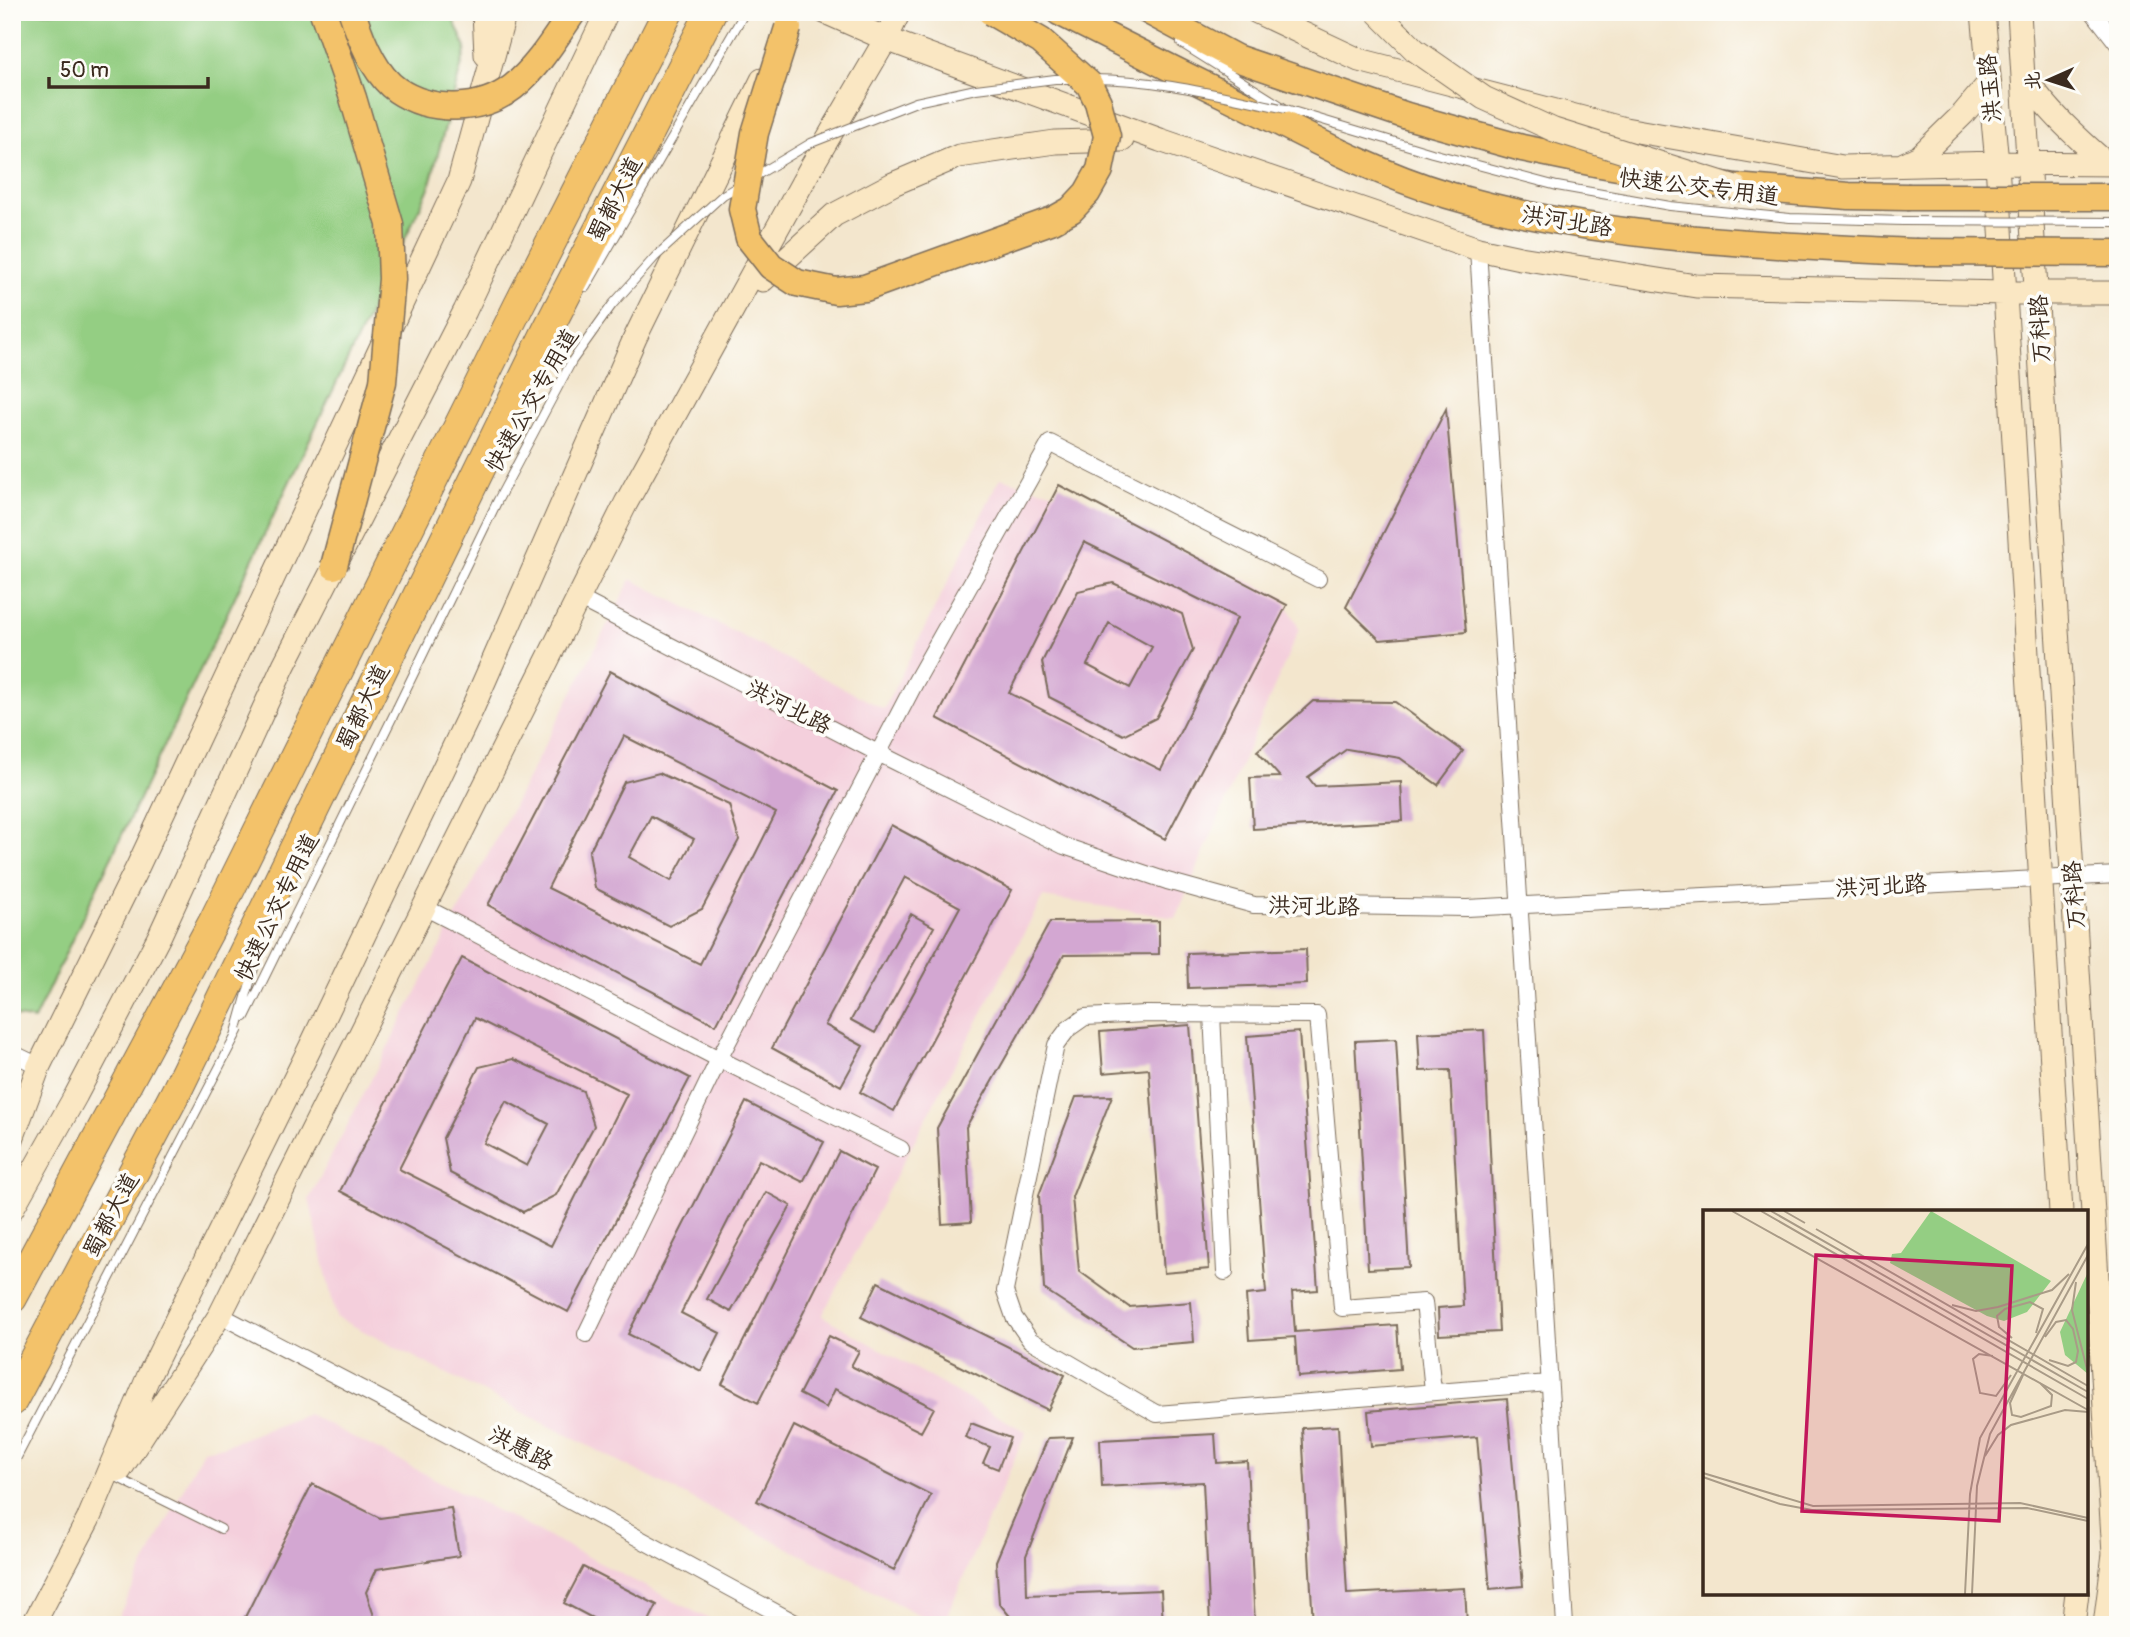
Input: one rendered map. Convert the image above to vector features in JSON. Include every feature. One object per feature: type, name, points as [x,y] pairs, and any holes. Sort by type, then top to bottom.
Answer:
[{"type":"highway","name":"蜀都大道","points":[[12,1298],[214,921],[519,305],[668,12]]},
{"type":"highway","name":"蜀都大道","points":[[12,1401],[176,1092],[547,331],[711,12]]},
{"type":"main road","points":[[323,12],[353,98],[390,224],[391,279],[383,382],[334,566]]},
{"type":"main road","points":[[352,12],[360,40],[382,74],[396,89],[424,103],[460,108],[497,98],[514,86],[536,64],[573,12]]},
{"type":"main road","points":[[484,12],[487,78]]},
{"type":"main road","points":[[12,1139],[40,1066],[138,866],[459,181],[505,12]]},
{"type":"main road","points":[[12,1209],[76,1095],[160,935],[284,665],[465,311],[607,12]]},
{"type":"main road","points":[[825,12],[886,40],[1160,140],[1478,249],[1696,286],[2118,293]]},
{"type":"main road","points":[[88,1520],[220,1315],[626,503],[810,169],[886,40],[899,12]]},
{"type":"main road","points":[[792,20],[755,133],[743,209],[749,238],[771,266],[797,283],[836,291],[865,288],[1053,220],[1071,210],[1087,193],[1100,170],[1107,136],[1090,83],[1041,41],[991,12]]},
{"type":"main road","name":"洪河北路","points":[[1059,12],[1380,172],[1509,211],[1666,237],[1754,244],[1915,252],[2118,253]]},
{"type":"main road","points":[[1149,12],[1236,58],[1407,116],[1561,156],[1735,187],[1860,196],[2118,197]]},
{"type":"main road","points":[[1257,12],[1359,60],[1625,130],[1843,167],[1997,163],[2112,164]]},
{"type":"main road","points":[[1377,12],[1415,50],[1483,98],[1554,130],[1735,187]]},
{"type":"main road","name":"洪玉路","points":[[1983,12],[1997,163]]},
{"type":"main road","name":"洪玉路","points":[[2019,12],[2029,164]]},
{"type":"main road","points":[[33,1625],[88,1520],[149,1375],[310,1048],[473,707],[635,338],[792,20]]},
{"type":"main road","points":[[2024,76],[2043,104],[2070,132],[2112,164]]},
{"type":"main road","points":[[1901,166],[1919,157],[1963,114],[1989,83]]},
{"type":"main road","points":[[734,306],[834,215],[892,184],[959,156],[1055,142],[1160,140]]},
{"type":"main road","name":"万科路","points":[[1997,163],[2061,1210]]},
{"type":"main road","name":"万科路","points":[[2029,164],[2114,1554],[2105,1625]]},
{"type":"main road","points":[[2073,1625],[2077,1595]]},
{"type":"street","points":[[2093,12],[2118,44]]},
{"type":"street","points":[[1478,249],[1565,1625]]},
{"type":"street","points":[[586,1334],[719,1059],[878,753],[922,669],[1050,443],[1318,579]]},
{"type":"street","name":"洪河北路","points":[[579,598],[1064,846],[1167,881],[1254,905],[1467,908],[2118,875]]},
{"type":"street","points":[[424,907],[901,1149]]},
{"type":"street","points":[[1433,1391],[1424,1302],[1342,1308],[1317,1016],[1145,1014],[1086,1017],[1068,1030],[1056,1045],[1005,1291],[1014,1317],[1030,1340],[1157,1414],[1549,1383]]},
{"type":"street","points":[[1212,1014],[1225,1272]]},
{"type":"street","points":[[12,1053],[40,1066]]},
{"type":"street","name":"洪惠路","points":[[220,1315],[799,1625]]},
{"type":"lane","name":"快速公交专用道","points":[[578,301],[745,12]]},
{"type":"lane","points":[[1149,12],[1168,31]]},
{"type":"lane","name":"快速公交专用道","points":[[1177,40],[1286,109]]},
{"type":"lane","name":"快速公交专用道","points":[[12,1467],[235,1036],[498,499],[572,361],[612,305],[655,257],[723,195],[811,143],[916,102],[976,89],[1055,79],[1114,79],[1163,84],[1286,109],[1558,187],[1670,206],[1790,218],[2118,222]]},
{"type":"lane","name":"快速公交专用道","points":[[264,932],[271,906],[543,361]]},
{"type":"lane","name":"快速公交专用道","points":[[235,1036],[261,945]]},
{"type":"lane","points":[[116,1477],[221,1529]]},
{"type":"shaded area","points":[[1000,478],[1066,496],[1284,598],[1299,629],[1176,918],[1043,897],[822,1316],[1026,1432],[943,1625],[939,1625],[336,1317],[309,1199],[631,579],[884,709]]},
{"type":"shaded area","points":[[308,1414],[711,1620],[708,1625],[114,1625],[203,1450],[223,1446]]},
{"type":"green space","points":[[12,12],[450,12],[466,48],[429,188],[34,1020],[12,1016]]},
{"type":"building","points":[[1446,409],[1466,632],[1380,640],[1346,607]]},
{"type":"building","points":[[1059,485],[1287,605],[1165,839],[937,718]],"holes":[[[1084,542],[1237,618],[1161,770],[1009,693]]]},
{"type":"building","points":[[1113,583],[1182,614],[1193,650],[1156,718],[1123,735],[1049,697],[1042,662],[1078,591]],"holes":[[[1109,623],[1152,647],[1130,688],[1087,665]]]},
{"type":"building","points":[[610,671],[838,791],[716,1025],[488,905]],"holes":[[[624,736],[776,813],[700,964],[548,888]]]},
{"type":"building","points":[[1313,701],[1395,702],[1463,751],[1438,785],[1400,758],[1347,749],[1308,777],[1315,786],[1401,782],[1403,821],[1253,829],[1250,778],[1280,777],[1257,751]]},
{"type":"building","points":[[659,773],[729,805],[739,840],[702,909],[669,926],[595,888],[589,852],[624,782]],"holes":[[[651,816],[694,839],[671,881],[629,857]]]},
{"type":"building","points":[[891,825],[1012,890],[894,1111],[860,1092],[960,907],[905,877],[825,1025],[863,1046],[841,1086],[772,1048]]},
{"type":"building","points":[[911,914],[934,927],[875,1033],[851,1020]]},
{"type":"building","points":[[1159,921],[1159,954],[1064,955],[966,1127],[971,1222],[942,1224],[937,1128],[1050,922]]},
{"type":"building","points":[[1306,949],[1307,984],[1188,988],[1187,953]]},
{"type":"building","points":[[462,958],[690,1078],[568,1312],[340,1191]],"holes":[[[475,1018],[627,1094],[551,1246],[399,1169]]]},
{"type":"building","points":[[1190,1025],[1209,1269],[1164,1273],[1149,1069],[1103,1073],[1100,1032]]},
{"type":"building","points":[[1484,1030],[1499,1332],[1439,1335],[1438,1308],[1463,1306],[1450,1070],[1420,1071],[1418,1033]]},
{"type":"building","points":[[1299,1032],[1318,1290],[1292,1292],[1295,1332],[1397,1325],[1400,1369],[1298,1377],[1295,1337],[1249,1340],[1246,1295],[1266,1293],[1247,1036]]},
{"type":"building","points":[[1396,1039],[1409,1267],[1368,1269],[1355,1041]]},
{"type":"building","points":[[513,1059],[583,1091],[594,1126],[556,1195],[523,1212],[450,1173],[443,1138],[479,1067]],"holes":[[[506,1101],[549,1124],[527,1166],[484,1143]]]},
{"type":"building","points":[[1112,1096],[1072,1197],[1079,1271],[1129,1307],[1191,1302],[1194,1342],[1132,1347],[1044,1289],[1039,1195],[1076,1097]]},
{"type":"building","points":[[746,1102],[824,1142],[803,1182],[759,1160],[681,1313],[720,1333],[701,1371],[628,1334]]},
{"type":"building","points":[[839,1151],[875,1170],[758,1403],[722,1384]]},
{"type":"building","points":[[766,1192],[791,1206],[731,1312],[707,1299]]},
{"type":"building","points":[[878,1282],[1065,1375],[1048,1410],[861,1317]]},
{"type":"building","points":[[829,1336],[859,1351],[851,1366],[934,1408],[921,1432],[835,1389],[826,1408],[799,1394]]},
{"type":"building","points":[[1507,1399],[1523,1586],[1490,1589],[1477,1437],[1371,1446],[1368,1411]]},
{"type":"building","points":[[971,1423],[1010,1438],[998,1469],[983,1463],[990,1447],[965,1437]]},
{"type":"building","points":[[794,1426],[931,1495],[894,1570],[757,1501]]},
{"type":"building","points":[[1338,1426],[1347,1594],[1465,1588],[1467,1625],[1313,1625],[1302,1428]]},
{"type":"building","points":[[1215,1434],[1217,1463],[1247,1461],[1255,1625],[1210,1625],[1203,1482],[1102,1487],[1100,1440]]},
{"type":"building","points":[[1073,1437],[1026,1556],[1027,1595],[1161,1590],[1163,1625],[1017,1625],[999,1603],[996,1561],[1048,1438]]},
{"type":"building","points":[[312,1484],[380,1518],[451,1508],[459,1556],[377,1569],[366,1592],[377,1625],[241,1625]]},
{"type":"building","points":[[583,1567],[657,1605],[647,1625],[596,1625],[598,1621],[564,1603]]}]
